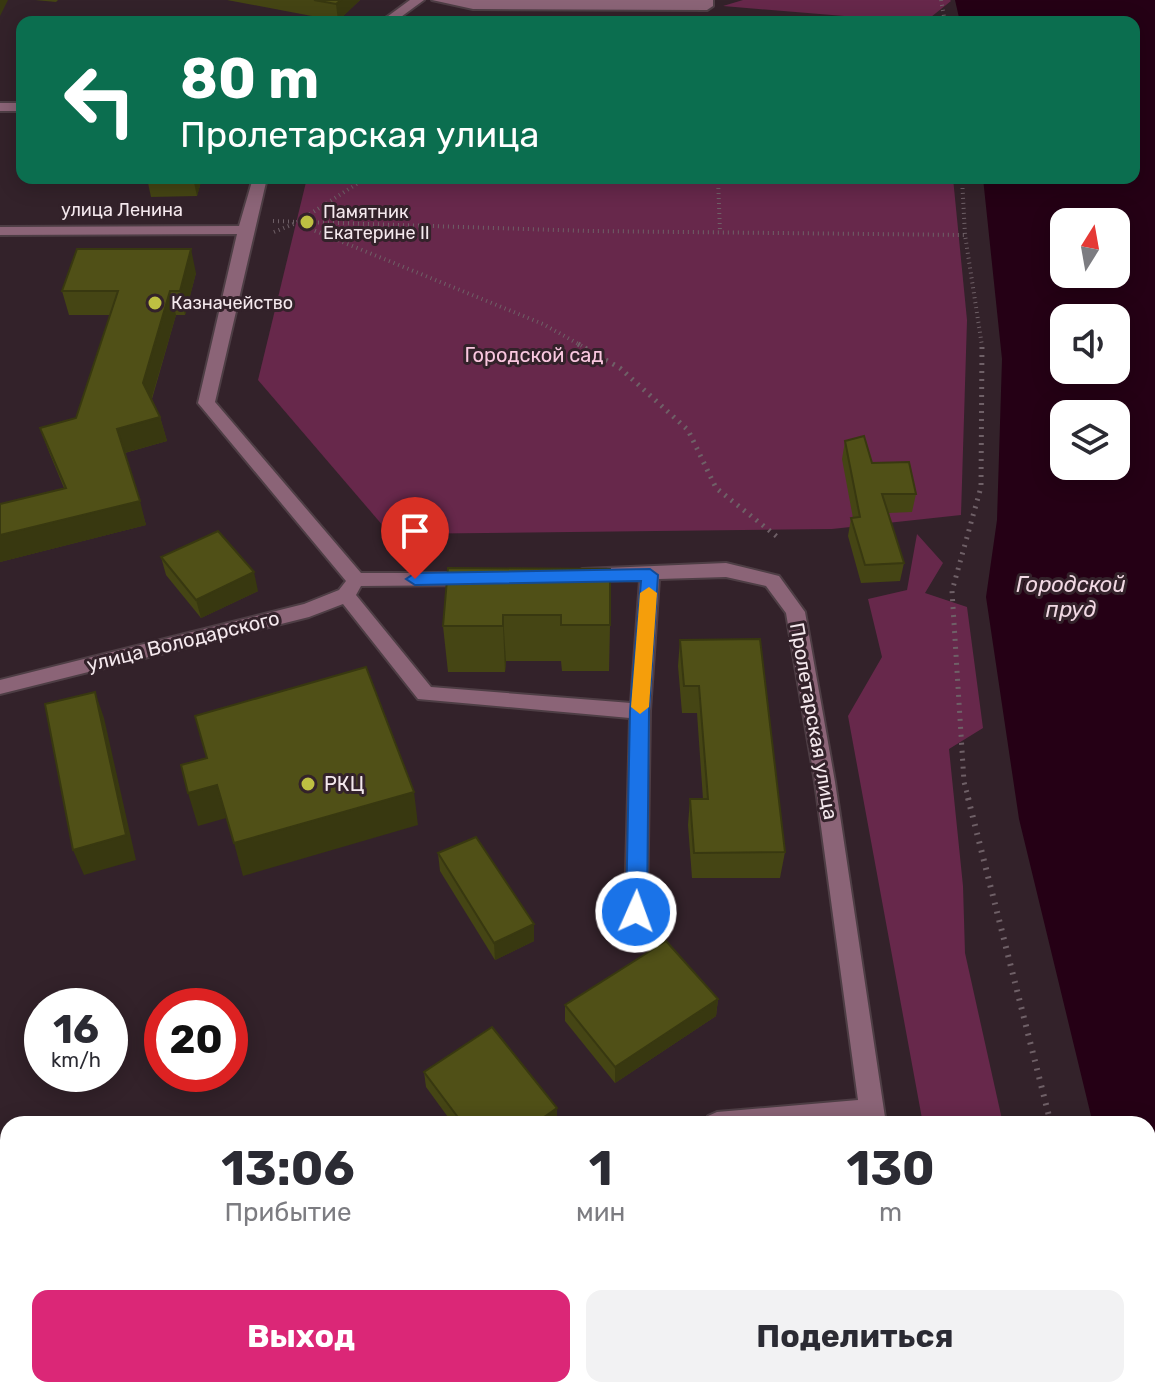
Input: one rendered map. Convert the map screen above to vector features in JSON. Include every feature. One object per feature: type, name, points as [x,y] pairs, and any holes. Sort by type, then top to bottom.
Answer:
[{"type":"street","points":[[395,16],[418,0]]},
{"type":"street","points":[[438,0],[473,5],[691,6],[707,6],[707,0]]},
{"type":"street","points":[[258,184],[206,403],[351,588],[425,694],[640,711]]},
{"type":"street","name":"улица Ленина","points":[[0,231],[245,230]]},
{"type":"street","name":"Пролетарская улица","points":[[557,577],[726,570],[772,581],[795,612],[825,782],[873,1116]]},
{"type":"street","points":[[636,912],[640,711],[650,575]]},
{"type":"street","points":[[351,588],[495,578]]},
{"type":"street","name":"улица Володарского","points":[[0,687],[309,610],[351,588]]},
{"type":"path","points":[[296,223],[357,184]]},
{"type":"path","points":[[718,184],[720,232]]},
{"type":"path","points":[[962,184],[965,235],[984,360],[981,487],[952,591],[964,782],[1049,1116]]},
{"type":"path","points":[[296,223],[965,235]]},
{"type":"path","points":[[296,223],[543,324],[620,368],[688,430],[716,488],[780,539]]},
{"type":"green space","points":[[743,0],[951,1],[932,16],[844,16],[723,6]]},
{"type":"green space","name":"Городской сад","points":[[306,184],[954,184],[967,320],[961,515],[832,529],[390,534],[258,380]]},
{"type":"green space","points":[[917,534],[943,563],[925,593],[967,607],[983,728],[949,749],[963,886],[965,953],[1001,1116],[922,1116],[848,716],[882,657],[868,599],[907,590]]},
{"type":"water","name":"Городской пруд","points":[[955,0],[1155,0],[1155,1116],[1091,1116],[1019,819],[986,597],[997,520],[1002,359],[984,184],[1140,184],[1140,16],[959,16]]},
{"type":"building","points":[[314,0],[341,0],[336,4]]},
{"type":"building","points":[[77,249],[191,249],[180,291],[170,291],[143,383],[160,417],[117,429],[140,501],[0,535],[0,504],[66,488],[40,428],[76,418],[118,291],[62,291]]},
{"type":"building","points":[[864,436],[872,463],[909,462],[916,494],[882,494],[904,563],[865,565],[851,518],[860,517],[845,441]]},
{"type":"building","points":[[218,531],[254,572],[196,600],[161,557]]},
{"type":"building","points":[[448,568],[610,569],[610,625],[561,625],[561,615],[503,615],[503,626],[443,626]]},
{"type":"building","points":[[760,639],[785,852],[694,853],[690,799],[708,799],[699,686],[684,686],[680,640]]},
{"type":"building","name":"РКЦ","points":[[366,667],[414,792],[234,843],[217,785],[188,793],[181,765],[207,758],[195,716]]},
{"type":"building","points":[[95,692],[126,835],[73,850],[45,704]]},
{"type":"building","points":[[476,837],[534,924],[494,943],[438,853]]},
{"type":"building","points":[[666,941],[718,999],[615,1067],[565,1005]]},
{"type":"building","points":[[492,1027],[557,1108],[546,1116],[457,1116],[424,1072]]},
{"type":"slow traffic","points":[[640,707],[649,593]]},
{"type":"place","name":"Памятник Екатерине II","points":[[307,222]]},
{"type":"place","name":"Казначейство","points":[[155,303]]},
{"type":"place","name":"РКЦ","points":[[308,784]]},
{"type":"route","points":[[415,579],[650,575],[640,711],[636,912]]}]
